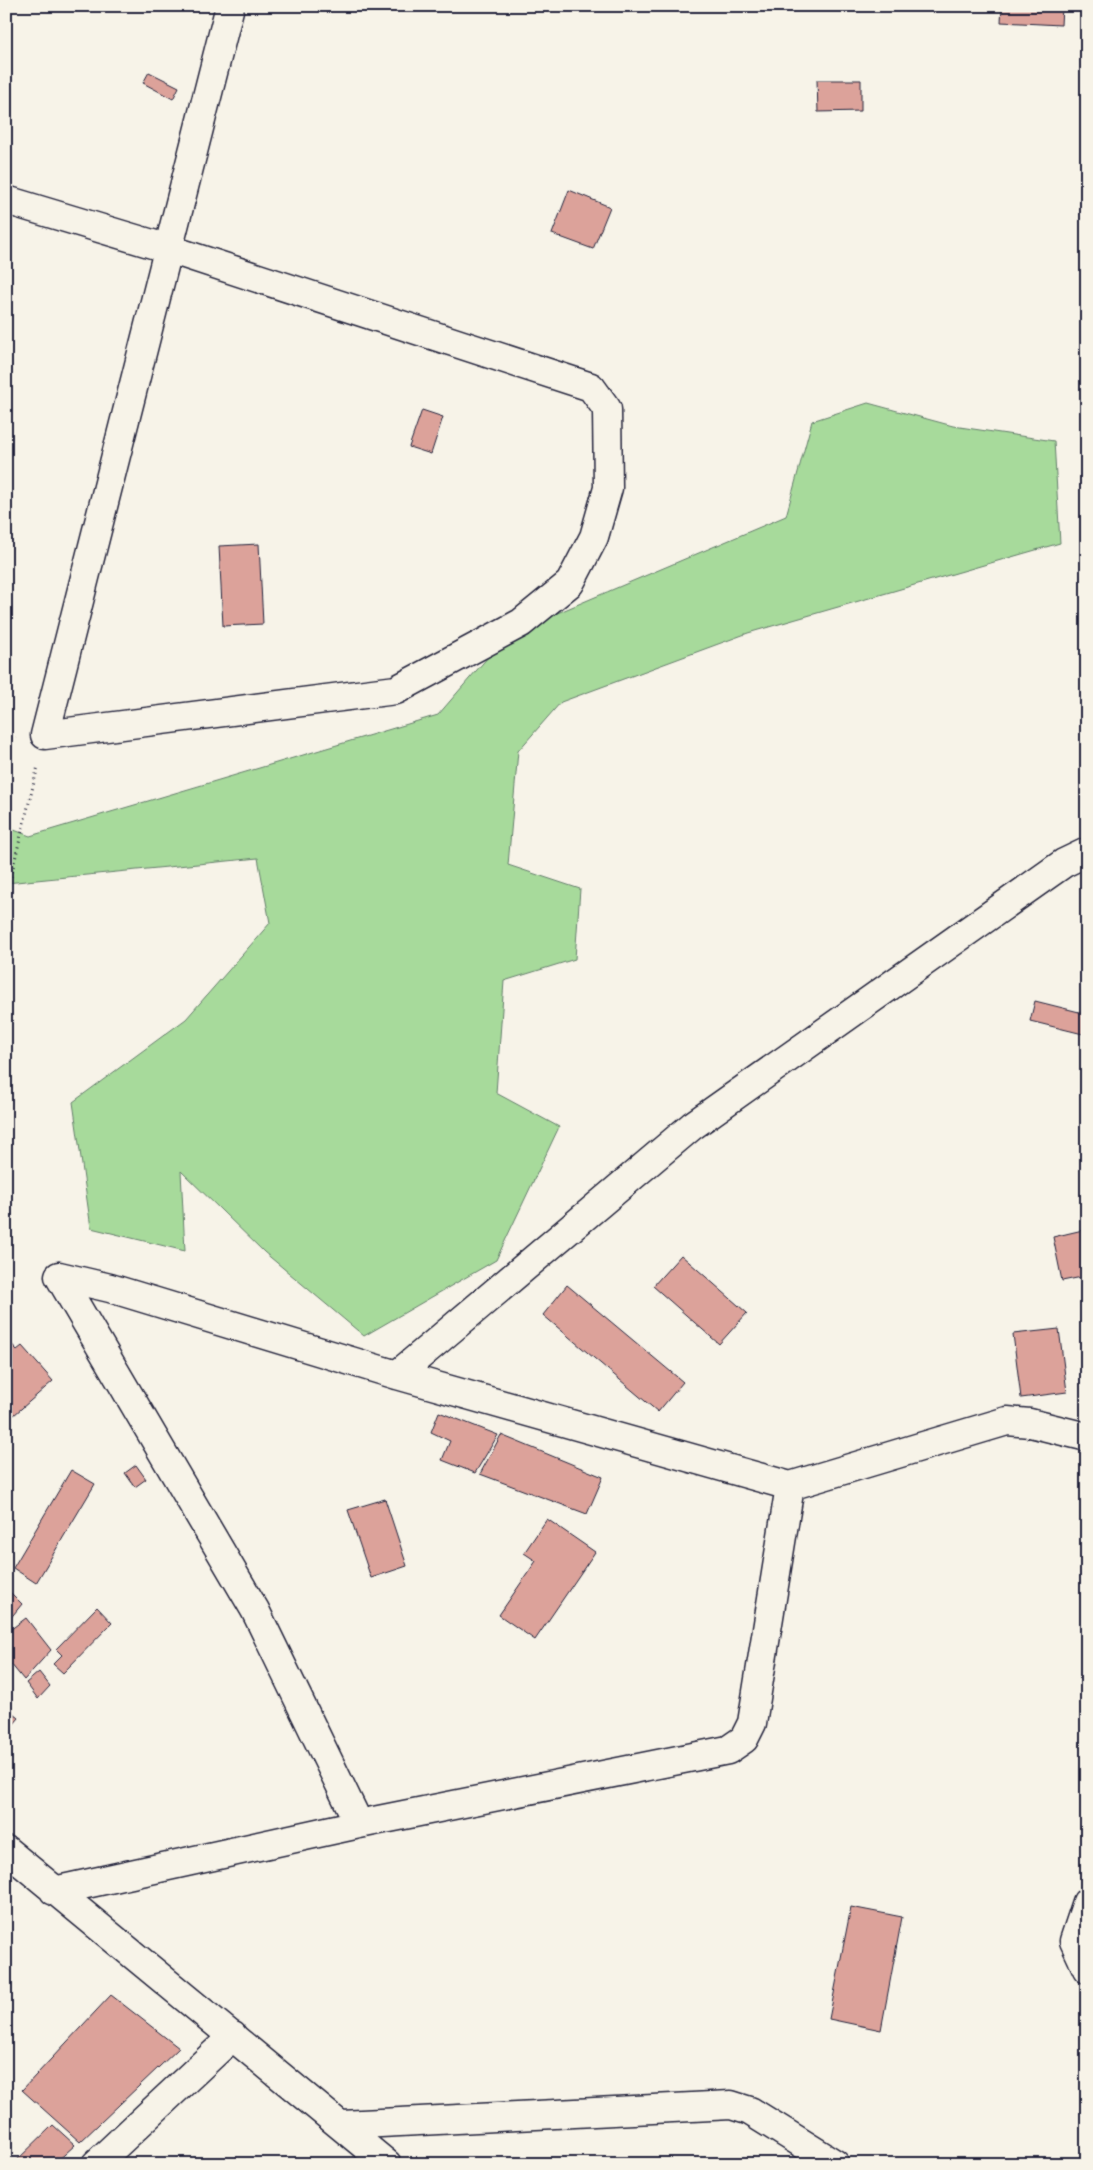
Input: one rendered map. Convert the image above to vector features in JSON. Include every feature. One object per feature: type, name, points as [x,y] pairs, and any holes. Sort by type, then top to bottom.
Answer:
[{"type":"street","points":[[6,200],[168,249],[591,387],[607,409],[608,488],[594,537],[570,583],[521,624],[396,690],[45,735],[168,249],[230,6]]},
{"type":"street","points":[[397,1375],[692,1126],[1064,863],[1087,852]]},
{"type":"street","points":[[359,1824],[255,1610],[59,1276],[110,1288],[397,1375],[790,1486],[1007,1421],[1030,1423],[1087,1437]]},
{"type":"street","points":[[54,1891],[359,1824],[728,1750],[744,1740],[752,1723],[790,1486]]},
{"type":"street","points":[[6,1850],[387,2164]]},
{"type":"street","points":[[1087,1902],[1074,1941],[1087,1969]]},
{"type":"street","points":[[96,2164],[233,2036]]},
{"type":"street","points":[[342,2125],[731,2104],[750,2111],[835,2164]]},
{"type":"path","points":[[6,896],[45,735]]},
{"type":"green space","points":[[868,403],[953,426],[1054,441],[1060,543],[748,633],[561,702],[518,751],[508,865],[580,889],[575,959],[504,981],[496,1093],[559,1127],[496,1260],[364,1336],[264,1252],[181,1171],[185,1251],[91,1228],[73,1102],[186,1019],[270,923],[258,858],[6,883],[6,827],[30,836],[438,715],[508,634],[786,516],[812,421]]},
{"type":"building","points":[[1002,6],[1062,6],[1061,25],[1001,22]]},
{"type":"building","points":[[1080,6],[1087,6],[1087,25]]},
{"type":"building","points":[[149,72],[179,87],[173,99],[143,83]]},
{"type":"building","points":[[817,80],[861,80],[861,111],[818,112]]},
{"type":"building","points":[[569,190],[610,207],[593,249],[552,234]]},
{"type":"building","points":[[422,410],[443,417],[431,454],[409,447]]},
{"type":"building","points":[[259,544],[263,624],[223,626],[219,546]]},
{"type":"building","points":[[1035,1001],[1087,1014],[1087,1035],[1030,1021]]},
{"type":"building","points":[[1087,1229],[1087,1276],[1062,1281],[1053,1237]]},
{"type":"building","points":[[681,1255],[747,1313],[719,1344],[653,1286]]},
{"type":"building","points":[[567,1285],[683,1382],[658,1412],[543,1315]]},
{"type":"building","points":[[1059,1329],[1067,1392],[1021,1398],[1013,1334]]},
{"type":"building","points":[[7,1339],[17,1350],[22,1346],[53,1381],[6,1422]]},
{"type":"building","points":[[439,1412],[498,1435],[475,1473],[442,1460],[450,1441],[431,1432]]},
{"type":"building","points":[[501,1435],[603,1477],[587,1514],[480,1474]]},
{"type":"building","points":[[136,1465],[146,1479],[135,1487],[125,1473]]},
{"type":"building","points":[[71,1470],[95,1484],[36,1583],[13,1568]]},
{"type":"building","points":[[385,1499],[407,1566],[371,1578],[348,1510]]},
{"type":"building","points":[[547,1519],[595,1552],[535,1640],[499,1615],[536,1561],[524,1553]]},
{"type":"building","points":[[8,1590],[22,1604],[9,1620],[6,1617]]},
{"type":"building","points":[[97,1607],[112,1623],[63,1673],[53,1664],[62,1655],[56,1649]]},
{"type":"building","points":[[26,1618],[51,1650],[24,1680],[6,1658],[6,1633]]},
{"type":"building","points":[[39,1672],[50,1686],[38,1699],[26,1683]]},
{"type":"building","points":[[6,1707],[19,1718],[6,1733]]},
{"type":"building","points":[[851,1907],[902,1917],[881,2030],[829,2019]]},
{"type":"building","points":[[111,1995],[179,2048],[80,2142],[22,2090]]},
{"type":"building","points":[[53,2125],[75,2145],[54,2164],[13,2164]]}]
